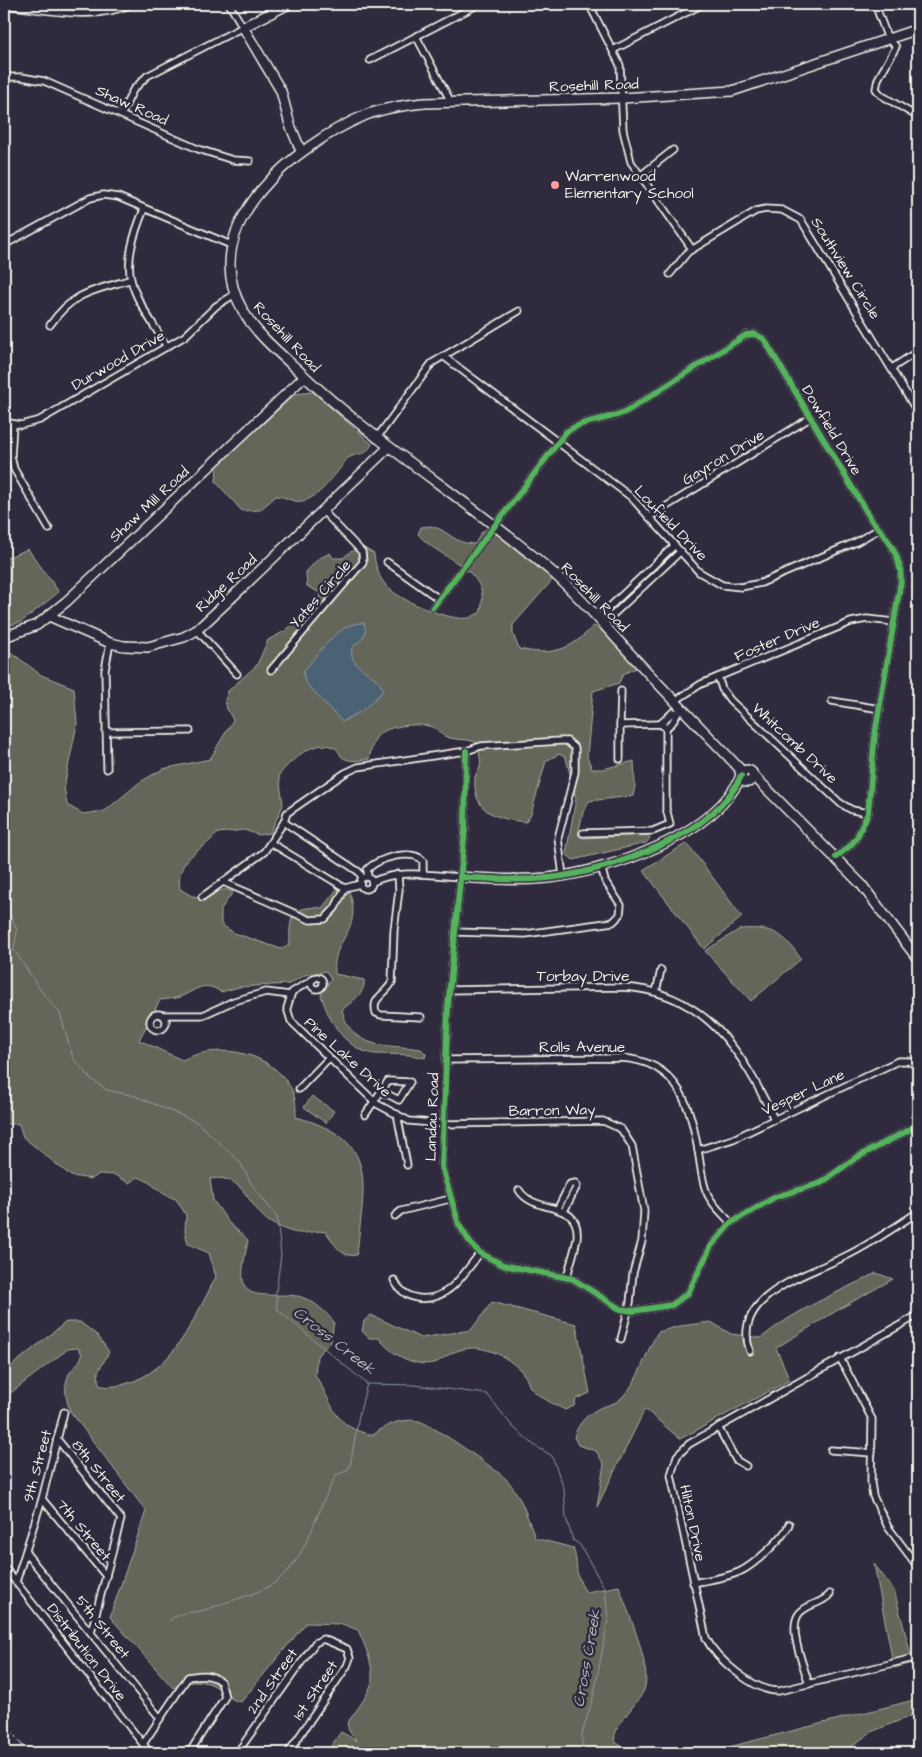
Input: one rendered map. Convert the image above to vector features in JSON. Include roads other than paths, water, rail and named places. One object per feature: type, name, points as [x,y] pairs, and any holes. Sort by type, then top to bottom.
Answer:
[{"type":"main road","points":[[289,4],[244,27],[281,91],[290,125],[302,151]]},
{"type":"main road","name":"Rosehill Road","points":[[918,30],[737,90],[622,98],[451,102],[403,106],[368,115],[319,140],[280,169],[260,194],[236,230],[231,245],[230,265],[235,294],[251,323],[304,377],[376,439],[549,570],[601,621],[678,708],[747,777],[776,800],[836,857],[916,949],[918,959]]},
{"type":"main road","name":"Shaw Mill Road","points":[[4,637],[37,625],[49,616],[304,377]]},
{"type":"main road","name":"Ridge Road","points":[[49,616],[110,643],[148,647],[175,641],[197,630],[388,448]]},
{"type":"main road","points":[[460,877],[516,880],[562,876],[601,866],[661,846],[678,838],[703,820],[747,777]]},
{"type":"street","points":[[4,5],[95,14],[111,12],[131,4]]},
{"type":"street","points":[[122,114],[133,90],[147,76],[244,27],[229,4]]},
{"type":"street","points":[[370,60],[479,4]]},
{"type":"street","points":[[588,4],[620,65],[624,140],[631,162],[692,249]]},
{"type":"street","points":[[613,50],[703,4]]},
{"type":"street","points":[[875,4],[896,47],[878,79],[876,89],[881,95],[918,117]]},
{"type":"street","points":[[416,36],[451,102]]},
{"type":"street","name":"Shaw Road","points":[[4,77],[21,77],[44,81],[198,149],[233,160],[250,161]]},
{"type":"street","points":[[640,176],[673,150]]},
{"type":"street","points":[[4,245],[96,196],[114,196],[231,245]]},
{"type":"street","points":[[144,209],[130,250],[129,280],[167,347]]},
{"type":"street","name":"Southview Circle","points":[[670,274],[681,259],[692,249],[759,210],[773,209],[795,215],[806,226],[918,413]]},
{"type":"street","points":[[50,325],[67,304],[78,296],[129,280]]},
{"type":"street","name":"Durwood Drive","points":[[4,422],[13,424],[40,420],[185,336],[221,303],[235,294]]},
{"type":"street","points":[[376,439],[432,363],[519,311]]},
{"type":"street","name":"Dowfield Drive","points":[[433,607],[566,432],[577,425],[611,418],[627,411],[746,335],[752,333],[764,339],[872,521],[887,537],[900,564],[901,580],[880,709],[868,813],[854,841],[836,857]]},
{"type":"street","points":[[892,368],[918,351]]},
{"type":"street","name":"Loufield Drive","points":[[443,356],[631,497],[700,572],[712,581],[728,586],[748,587],[761,583],[856,542],[879,529]]},
{"type":"street","name":"Gayron Drive","points":[[650,516],[810,418]]},
{"type":"street","points":[[13,424],[12,456],[14,469],[49,529]]},
{"type":"street","name":"Yates Circle","points":[[271,670],[363,562],[362,552],[323,511]]},
{"type":"street","points":[[601,621],[675,545]]},
{"type":"street","points":[[601,621],[680,551]]},
{"type":"street","points":[[387,562],[439,599]]},
{"type":"street","name":"Foster Drive","points":[[663,726],[678,716],[678,708],[695,687],[718,676],[850,622],[867,619],[894,622]]},
{"type":"street","points":[[197,630],[237,674]]},
{"type":"street","points":[[107,768],[105,670],[110,643]]},
{"type":"street","name":"Whitcomb Drive","points":[[718,676],[722,689],[730,700],[840,803],[852,810],[868,813]]},
{"type":"street","points":[[620,759],[621,691]]},
{"type":"street","points":[[832,701],[880,709]]},
{"type":"street","points":[[620,724],[663,726],[666,808],[670,824],[678,838]]},
{"type":"street","points":[[106,732],[190,731]]},
{"type":"street","points":[[202,897],[264,852],[284,822],[287,813],[345,773],[358,767],[466,751],[481,746],[567,741],[575,748],[575,772],[558,838],[562,876]]},
{"type":"street","name":"Landau Road","points":[[466,751],[465,828],[450,990],[442,1167],[450,1199],[464,1234],[480,1253],[503,1265],[567,1277],[580,1283],[609,1304],[627,1310],[665,1307],[683,1298],[692,1288],[717,1237],[731,1223],[775,1197],[820,1183],[854,1159],[918,1125]]},
{"type":"street","points":[[284,822],[359,872],[365,880]]},
{"type":"street","points":[[583,833],[653,832],[670,824]]},
{"type":"street","points":[[271,843],[345,888]]},
{"type":"street","points":[[365,880],[367,870],[374,863],[386,858],[408,856],[421,858],[423,874]]},
{"type":"street","points":[[455,932],[525,934],[613,922],[620,915],[621,905],[605,881],[601,866]]},
{"type":"street","points":[[224,882],[310,920],[325,920],[335,908],[345,888],[365,880],[398,874],[460,877]]},
{"type":"street","points":[[398,874],[400,890],[394,930],[392,982],[388,989],[376,999],[374,1005],[376,1012],[380,1015],[421,1017]]},
{"type":"street","points":[[656,992],[662,970]]},
{"type":"street","points":[[161,1015],[203,1015],[232,1002],[266,992],[290,995],[298,986],[314,978]]},
{"type":"street","name":"Torbay Drive","points":[[450,990],[622,987],[656,992],[681,1002],[711,1021],[754,1077],[774,1119]]},
{"type":"street","name":"Pine Lake Drive","points":[[290,995],[287,1008],[291,1021],[374,1101],[414,1122],[444,1124]]},
{"type":"street","points":[[299,1088],[329,1058]]},
{"type":"street","name":"Rolls Avenue","points":[[446,1060],[621,1058],[644,1062],[664,1074],[684,1096],[693,1122],[706,1193],[731,1223]]},
{"type":"street","name":"Vesper Lane","points":[[698,1150],[733,1139],[898,1061],[908,1060],[918,1066]]},
{"type":"street","points":[[365,1115],[388,1081],[410,1082],[399,1100],[381,1092]]},
{"type":"street","points":[[397,1114],[407,1165]]},
{"type":"street","name":"Barron Way","points":[[444,1124],[603,1121],[621,1130],[632,1146],[644,1221],[621,1339]]},
{"type":"street","points":[[519,1190],[524,1197],[535,1204],[561,1209],[574,1224],[577,1237],[567,1277]]},
{"type":"street","points":[[395,1216],[401,1211],[450,1199]]},
{"type":"street","points":[[750,1351],[747,1338],[749,1325],[756,1310],[771,1292],[799,1277],[847,1256],[918,1212]]},
{"type":"street","points":[[394,1280],[398,1289],[413,1297],[426,1298],[439,1295],[453,1286],[480,1253]]},
{"type":"street","name":"Hilton Drive","points":[[918,1315],[685,1446],[676,1456],[671,1482],[706,1638],[720,1656],[763,1689],[779,1691],[918,1657]]},
{"type":"street","points":[[840,1358],[870,1412],[873,1426],[871,1482],[876,1502],[888,1527],[918,1567]]},
{"type":"street","name":"9th Street","points":[[16,1582],[42,1499],[64,1412]]},
{"type":"street","points":[[718,1427],[736,1460],[746,1466]]},
{"type":"street","name":"8th Street","points":[[57,1439],[121,1519],[106,1576]]},
{"type":"street","points":[[831,1450],[872,1453]]},
{"type":"street","name":"7th Street","points":[[42,1499],[106,1576]]},
{"type":"street","points":[[693,1583],[730,1575],[746,1569],[786,1533],[789,1524]]},
{"type":"street","name":"5th Street","points":[[26,1553],[160,1718]]},
{"type":"street","name":"Distribution Drive","points":[[4,1567],[150,1753]]},
{"type":"street","points":[[91,1632],[106,1576]]},
{"type":"street","points":[[809,1684],[794,1631],[794,1621],[799,1612],[822,1602],[830,1594]]},
{"type":"street","name":"2nd Street","points":[[237,1753],[315,1643],[323,1639],[336,1645]]},
{"type":"street","name":"1st Street","points":[[288,1753],[347,1666],[350,1658],[347,1649],[336,1645]]},
{"type":"street","points":[[144,1744],[188,1677],[205,1674],[214,1676],[221,1682],[224,1697],[189,1753]]},
{"type":"water","points":[[364,623],[365,635],[352,648],[352,655],[354,661],[359,666],[376,679],[383,691],[363,710],[342,722],[305,682],[303,672],[337,633],[346,627]]},
{"type":"waterway","name":"Cross Creek","points":[[4,898],[17,931],[14,950],[41,991],[60,1013],[73,1058],[90,1078],[107,1090],[135,1096],[197,1122],[240,1162],[252,1185],[277,1217],[281,1255],[276,1292],[277,1309],[367,1384],[414,1385],[487,1394],[512,1426],[534,1445],[552,1456],[564,1489],[566,1518],[573,1540],[580,1545],[605,1589],[608,1620],[594,1694],[582,1734],[582,1744],[585,1753]]},
{"type":"waterway","points":[[4,951],[13,950]]},
{"type":"waterway","points":[[169,1621],[178,1615],[203,1610],[259,1591],[276,1582],[285,1574],[306,1543],[336,1475],[347,1471],[350,1466],[359,1415],[367,1384]]},
{"type":"railway","points":[[4,1722],[28,1753]]},
{"type":"place","name":"Warrenwood Elementary School","points":[[555,185]]}]
